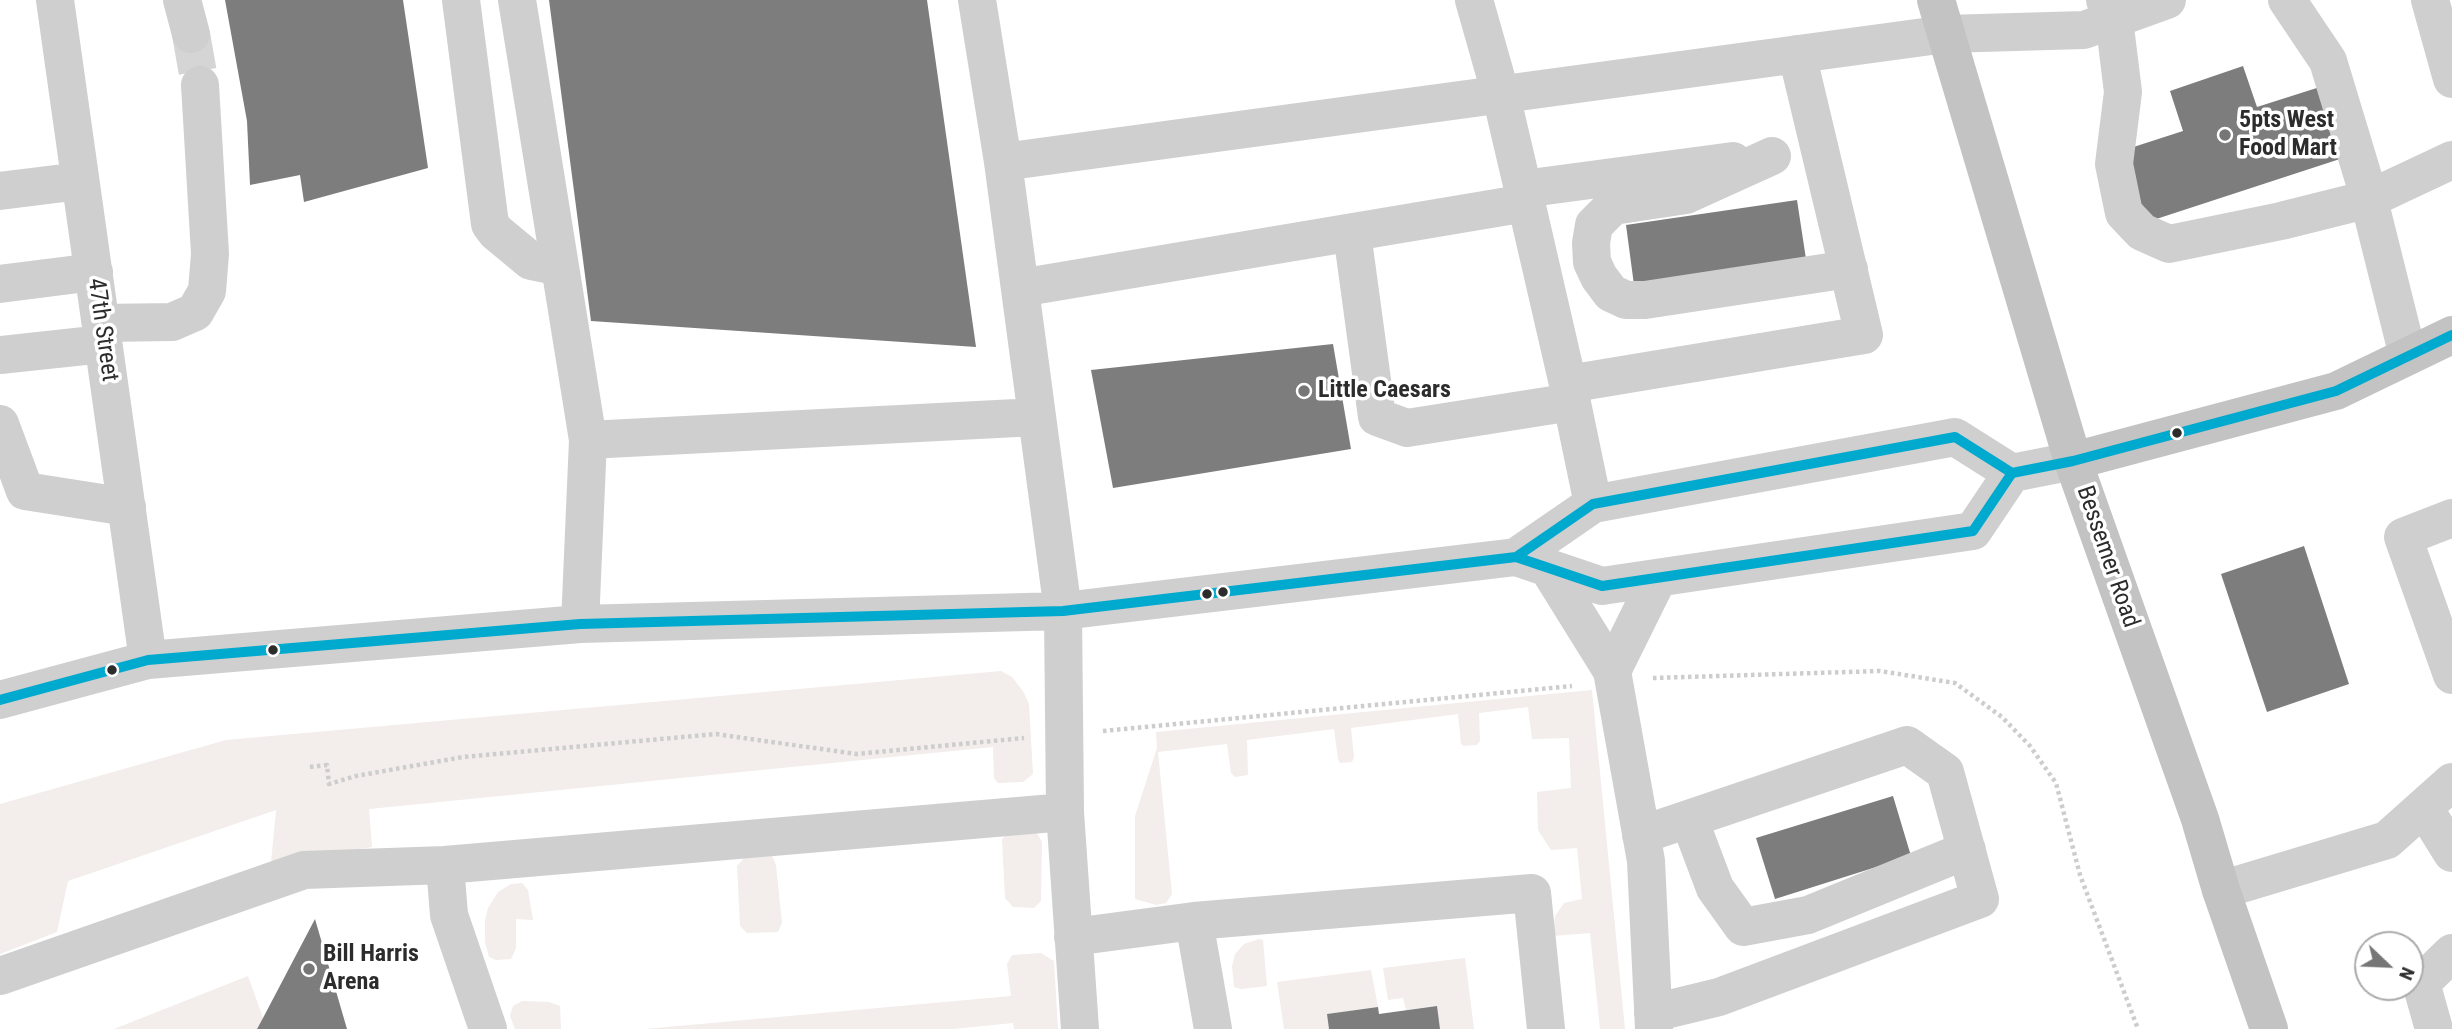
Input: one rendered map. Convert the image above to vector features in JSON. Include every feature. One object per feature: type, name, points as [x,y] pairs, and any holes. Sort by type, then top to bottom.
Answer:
[{"type":"main road","name":"Bessemer Road","points":[[1941,17],[2073,461],[2200,819],[2221,890],[2269,1029]]},
{"type":"main road","points":[[2073,461],[2336,391],[2452,335]]},
{"type":"street","name":"47th Street","points":[[55,0],[148,660]]},
{"type":"street","points":[[461,0],[490,224],[531,261],[560,267]]},
{"type":"street","points":[[517,0],[588,440],[580,624]]},
{"type":"street","points":[[977,0],[1003,162],[1063,611],[1065,811],[1080,1029]]},
{"type":"street","points":[[1474,0],[1501,95],[1525,196],[1592,504]]},
{"type":"street","points":[[1003,162],[1797,54],[1941,17],[2084,30],[2110,10],[2167,0]]},
{"type":"street","points":[[2287,0],[2328,61],[2369,199],[2408,356]]},
{"type":"street","points":[[2430,0],[2451,73]]},
{"type":"street","points":[[2110,10],[2123,92],[2114,164],[2124,213],[2142,232],[2169,244],[2369,199],[2452,160]]},
{"type":"street","points":[[1352,233],[1377,417],[1407,428],[1864,335],[1797,54]]},
{"type":"street","points":[[0,355],[172,322],[195,312],[207,291],[210,254],[200,85]]},
{"type":"street","points":[[1020,288],[1352,233],[1594,179],[1822,150]]},
{"type":"street","points":[[1772,156],[1686,195],[1613,206],[1594,225],[1592,262],[1599,277],[1611,293],[1626,300],[1645,300],[1849,269]]},
{"type":"street","points":[[0,191],[80,181]]},
{"type":"street","points":[[0,284],[94,272]]},
{"type":"street","points":[[588,440],[1036,417]]},
{"type":"street","points":[[0,424],[25,491],[127,508]]},
{"type":"street","points":[[1532,562],[1592,504],[1955,437],[2012,473],[2073,461]]},
{"type":"street","points":[[0,700],[148,660],[580,624],[1063,611],[1532,562],[1602,586],[1973,531],[2012,473]]},
{"type":"street","points":[[2452,518],[2403,537],[2452,675]]},
{"type":"street","points":[[1532,562],[1612,671],[1642,835],[1647,861],[1653,1021],[1980,899],[1945,772],[1907,745],[1642,835]]},
{"type":"street","points":[[1612,671],[1658,578]]},
{"type":"street","points":[[2221,890],[2387,840],[2452,782]]},
{"type":"street","points":[[2424,808],[2452,853]]},
{"type":"street","points":[[0,976],[304,870],[445,865],[1065,811]]},
{"type":"street","points":[[1689,819],[1714,888],[1743,927],[1808,915],[1966,850]]},
{"type":"street","points":[[445,865],[449,915],[488,1029]]},
{"type":"street","points":[[1073,937],[1194,921],[1532,893],[1546,1029]]},
{"type":"street","points":[[1194,921],[1213,1029]]},
{"type":"street","points":[[2434,1029],[2421,984],[2452,953]]},
{"type":"path","points":[[1103,731],[1576,685]]},
{"type":"path","points":[[310,767],[327,765],[329,784],[356,776],[463,757],[716,734],[856,754],[1026,737]]},
{"type":"shaded area","points":[[1001,671],[1012,677],[1029,704],[1033,774],[1023,782],[998,783],[994,778],[993,747],[369,809],[372,847],[271,863],[276,810],[68,881],[57,932],[0,954],[0,804],[226,740]]},
{"type":"shaded area","points":[[1592,690],[1625,1029],[1600,1029],[1590,933],[1553,936],[1555,916],[1564,903],[1582,899],[1577,848],[1551,850],[1538,830],[1537,792],[1571,788],[1569,738],[1532,739],[1528,707],[1479,713],[1480,741],[1477,745],[1461,744],[1458,714],[1351,728],[1354,757],[1352,762],[1340,763],[1334,729],[1247,740],[1248,775],[1235,777],[1231,773],[1227,744],[1158,752],[1172,894],[1166,903],[1156,905],[1135,899],[1135,816],[1157,748],[1156,732]]},
{"type":"shaded area","points":[[1012,828],[1035,830],[1042,842],[1041,901],[1034,908],[1013,907],[1005,898],[1002,839]]},
{"type":"shaded area","points":[[772,856],[776,865],[782,923],[778,932],[747,933],[740,926],[737,866],[744,858]]},
{"type":"shaded area","points":[[522,883],[528,890],[533,920],[516,919],[516,948],[511,959],[496,960],[489,957],[485,942],[488,908],[498,892],[511,884]]},
{"type":"shaded area","points":[[1263,940],[1267,986],[1241,989],[1234,987],[1232,966],[1235,954],[1244,944]]},
{"type":"shaded area","points":[[1041,953],[1054,961],[1058,1029],[1014,1029],[1013,1023],[953,1029],[645,1029],[1011,996],[1007,964],[1012,955]]},
{"type":"shaded area","points":[[1465,958],[1474,1029],[1440,1029],[1436,1006],[1406,1010],[1403,998],[1388,1000],[1383,968]]},
{"type":"shaded area","points":[[1371,970],[1378,1007],[1328,1014],[1329,1029],[1284,1029],[1277,982]]},
{"type":"shaded area","points":[[248,976],[263,1018],[257,1029],[114,1029]]},
{"type":"shaded area","points":[[522,1001],[549,1002],[560,1006],[561,1029],[515,1029],[510,1016],[513,1006]]},
{"type":"building","points":[[225,0],[403,0],[428,168],[304,202],[300,175],[250,185],[247,121]]},
{"type":"building","points":[[549,0],[927,0],[976,347],[591,321]]},
{"type":"building","points":[[2243,66],[2257,107],[2323,86],[2346,157],[2141,224],[2118,152],[2183,131],[2170,91]]},
{"type":"building","points":[[1797,200],[1806,259],[1634,285],[1626,225]]},
{"type":"building","points":[[1333,344],[1351,449],[1113,488],[1091,370]]},
{"type":"building","points":[[2304,546],[2349,684],[2267,712],[2221,574]]},
{"type":"building","points":[[1893,796],[1911,856],[1775,899],[1756,838]]},
{"type":"building","name":"Bill Harris Arena","points":[[315,919],[347,1029],[257,1029],[263,1018]]},
{"type":"building","points":[[1437,1006],[1440,1029],[1329,1029],[1327,1014],[1378,1007],[1379,1014]]},
{"type":"tunnel","points":[[191,34],[200,85]]},
{"type":"transit line","points":[[1516,557],[1593,504],[1955,437],[2012,473],[2073,461],[2336,391],[2452,335]]},
{"type":"transit line","points":[[0,700],[148,660],[580,624],[1063,611],[1516,557],[1602,586],[1973,531],[2012,473]]},
{"type":"place","name":"5pts West Food Mart","points":[[2225,135]]},
{"type":"place","name":"Little Caesars","points":[[1304,391]]},
{"type":"place","name":"Bill Harris Arena","points":[[309,969]]}]
